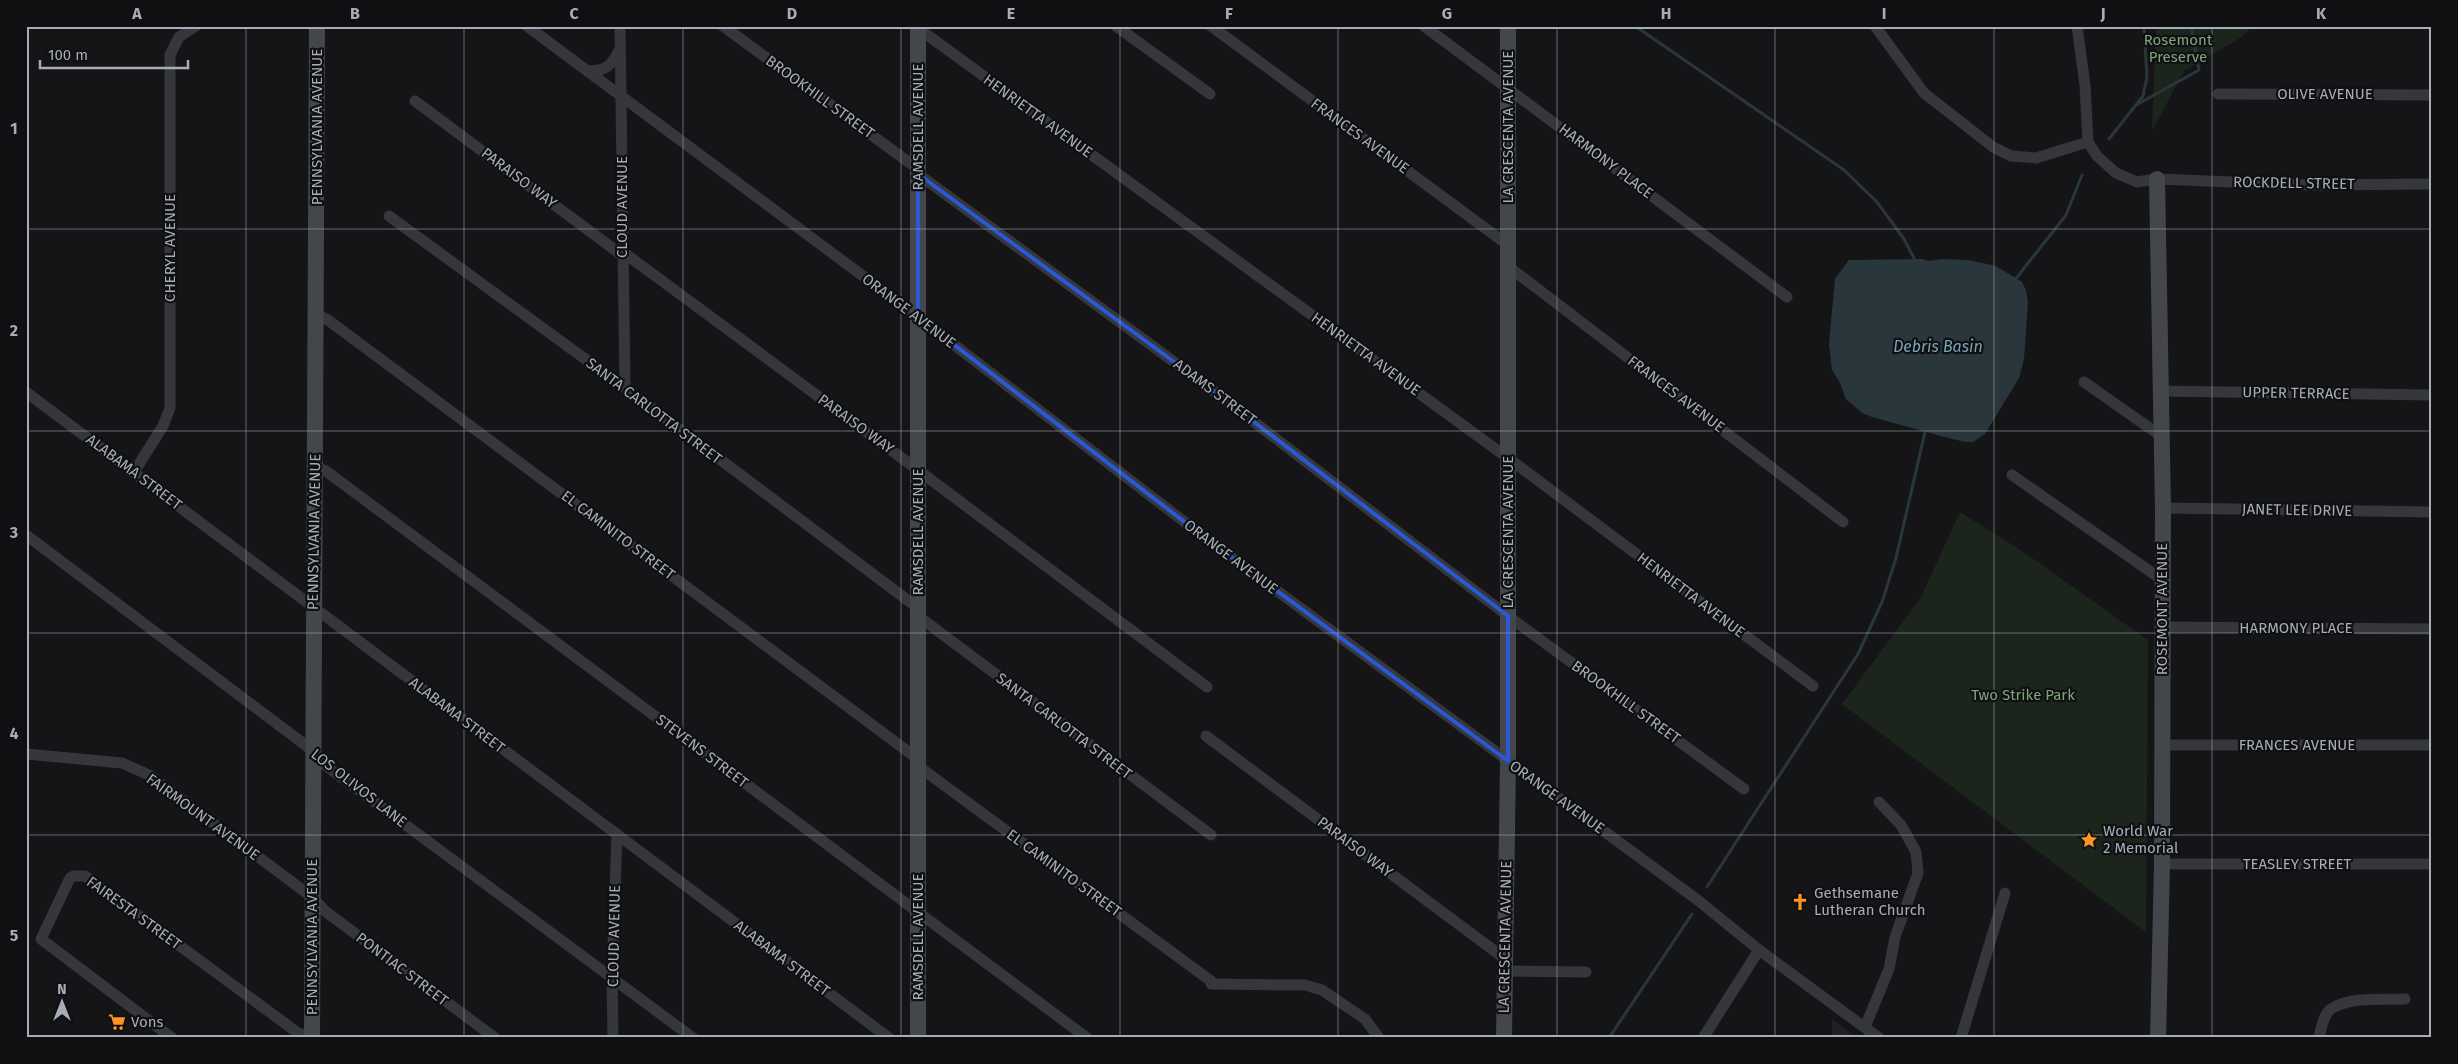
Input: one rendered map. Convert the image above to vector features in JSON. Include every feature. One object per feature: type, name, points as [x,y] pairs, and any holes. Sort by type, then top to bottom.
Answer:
[{"type":"street","name":"CHERYL AVENUE","points":[[134,472],[163,426],[170,408],[170,55],[179,37],[196,26]]},
{"type":"street","name":"PENNSYLVANIA AVENUE","points":[[312,1037],[317,26]]},
{"type":"street","name":"ORANGE AVENUE","points":[[527,26],[918,317],[1208,540],[1699,902],[1759,950],[1879,1038]]},
{"type":"street","name":"CLOUD AVENUE","points":[[620,26],[625,388]]},
{"type":"street","name":"BROOKHILL STREET","points":[[723,26],[918,172]]},
{"type":"street","points":[[1116,26],[1210,94]]},
{"type":"street","name":"FRANCES AVENUE","points":[[1211,26],[1508,245]]},
{"type":"street","name":"HARMONY PLACE","points":[[1424,26],[1508,87],[1787,298]]},
{"type":"street","name":"LA CRESCENTA AVENUE","points":[[1504,1038],[1508,761],[1508,26]]},
{"type":"street","points":[[1875,26],[1924,93],[1993,147],[2010,156],[2036,158],[2088,142],[2085,85],[2077,26]]},
{"type":"street","name":"RAMSDELL AVENUE","points":[[917,27],[918,1038]]},
{"type":"street","name":"HENRIETTA AVENUE","points":[[917,27],[1508,458],[1813,686]]},
{"type":"street","points":[[587,71],[608,69],[621,46]]},
{"type":"street","name":"OLIVE AVENUE","points":[[2218,94],[2432,95]]},
{"type":"street","name":"PARAISO WAY","points":[[415,101],[918,470],[1207,687]]},
{"type":"street","name":"ROCKDELL STREET","points":[[2088,142],[2097,156],[2116,173],[2137,182],[2157,180],[2310,185],[2432,184]]},
{"type":"street","name":"ADAMS STREET","points":[[918,172],[1207,386],[1508,616]]},
{"type":"street","name":"ROSEMONT AVENUE","points":[[2157,180],[2163,508],[2161,579],[2162,864],[2158,1038]]},
{"type":"street","name":"SANTA CARLOTTA STREET","points":[[389,216],[625,388],[1211,835]]},
{"type":"street","name":"FRANCES AVENUE","points":[[1509,267],[1843,522]]},
{"type":"street","name":"EL CAMINITO STREET","points":[[316,314],[336,326],[1211,982],[1306,985],[1322,990],[1365,1019],[1379,1038]]},
{"type":"street","points":[[2084,382],[2161,436]]},
{"type":"street","name":"UPPER TERRACE","points":[[2160,391],[2432,395]]},
{"type":"street","name":"ALABAMA STREET","points":[[26,392],[889,1038]]},
{"type":"street","name":"STEVENS STREET","points":[[315,467],[326,471],[1087,1038]]},
{"type":"street","points":[[2012,475],[2161,579]]},
{"type":"street","name":"JANET LEE DRIVE","points":[[2163,508],[2432,512]]},
{"type":"street","name":"LOS OLIVOS LANE","points":[[26,535],[312,750],[325,766],[612,976],[693,1038]]},
{"type":"street","name":"BROOKHILL STREET","points":[[1508,616],[1744,789]]},
{"type":"street","name":"HARMONY PLACE","points":[[2161,627],[2432,629]]},
{"type":"street","name":"PARAISO WAY","points":[[1206,736],[1504,965]]},
{"type":"street","name":"FRANCES AVENUE","points":[[2162,744],[2432,745]]},
{"type":"street","name":"FAIRMOUNT AVENUE","points":[[26,754],[122,763],[149,775],[312,897]]},
{"type":"street","points":[[1865,1027],[1889,969],[1895,937],[1918,873],[1916,852],[1902,825],[1879,802]]},
{"type":"street","name":"CLOUD AVENUE","points":[[613,1038],[612,976],[617,834]]},
{"type":"street","name":"TEASLEY STREET","points":[[2162,864],[2432,864]]},
{"type":"street","name":"FAIRESTA STREET","points":[[172,1038],[41,939],[70,878],[85,876],[298,1033],[312,1037]]},
{"type":"street","points":[[1961,1038],[2004,894]]},
{"type":"street","name":"PONTIAC STREET","points":[[312,897],[325,911],[495,1038]]},
{"type":"street","points":[[1703,1038],[1759,950]]},
{"type":"street","points":[[1504,965],[1586,972]]},
{"type":"street","points":[[2319,1038],[2322,1023],[2330,1010],[2347,1002],[2405,999]]},
{"type":"highlighted area","points":[[918,174],[1207,386],[1508,616],[1508,761],[1208,540],[918,317]]},
{"type":"shaded area","points":[[1832,1019],[1857,1038],[1832,1038]]},
{"type":"green space","name":"Rosemont Preserve","points":[[2156,26],[2254,26],[2240,38],[2184,71],[2152,131]]},
{"type":"green space","name":"Two Strike Park","points":[[1960,512],[2022,551],[2148,640],[2146,932],[1842,704],[1920,599]]},
{"type":"water","name":"Debris Basin","points":[[1922,259],[1929,261],[1941,259],[1969,260],[1996,266],[2022,282],[2026,290],[2028,302],[2024,359],[2019,378],[1985,434],[1973,442],[1965,442],[1937,435],[1862,413],[1846,399],[1839,381],[1832,370],[1829,344],[1835,279],[1849,260]]},
{"type":"waterway","points":[[1635,26],[1844,170],[1877,202],[1904,239],[1916,262]]},
{"type":"waterway","points":[[2109,139],[2143,96],[2147,77],[2144,26]]},
{"type":"waterway","points":[[2138,104],[2199,70],[2191,26]]},
{"type":"waterway","points":[[2014,281],[2066,215],[2082,175]]},
{"type":"waterway","points":[[1707,887],[1858,654],[1882,602],[1896,558],[1925,432]]},
{"type":"waterway","points":[[1609,1038],[1692,914]]},
{"type":"place","name":"World War 2 Memorial","points":[[2089,840]]},
{"type":"place","name":"Gethsemane Lutheran Church","points":[[1800,902]]},
{"type":"place","name":"Vons","points":[[117,1022]]}]
